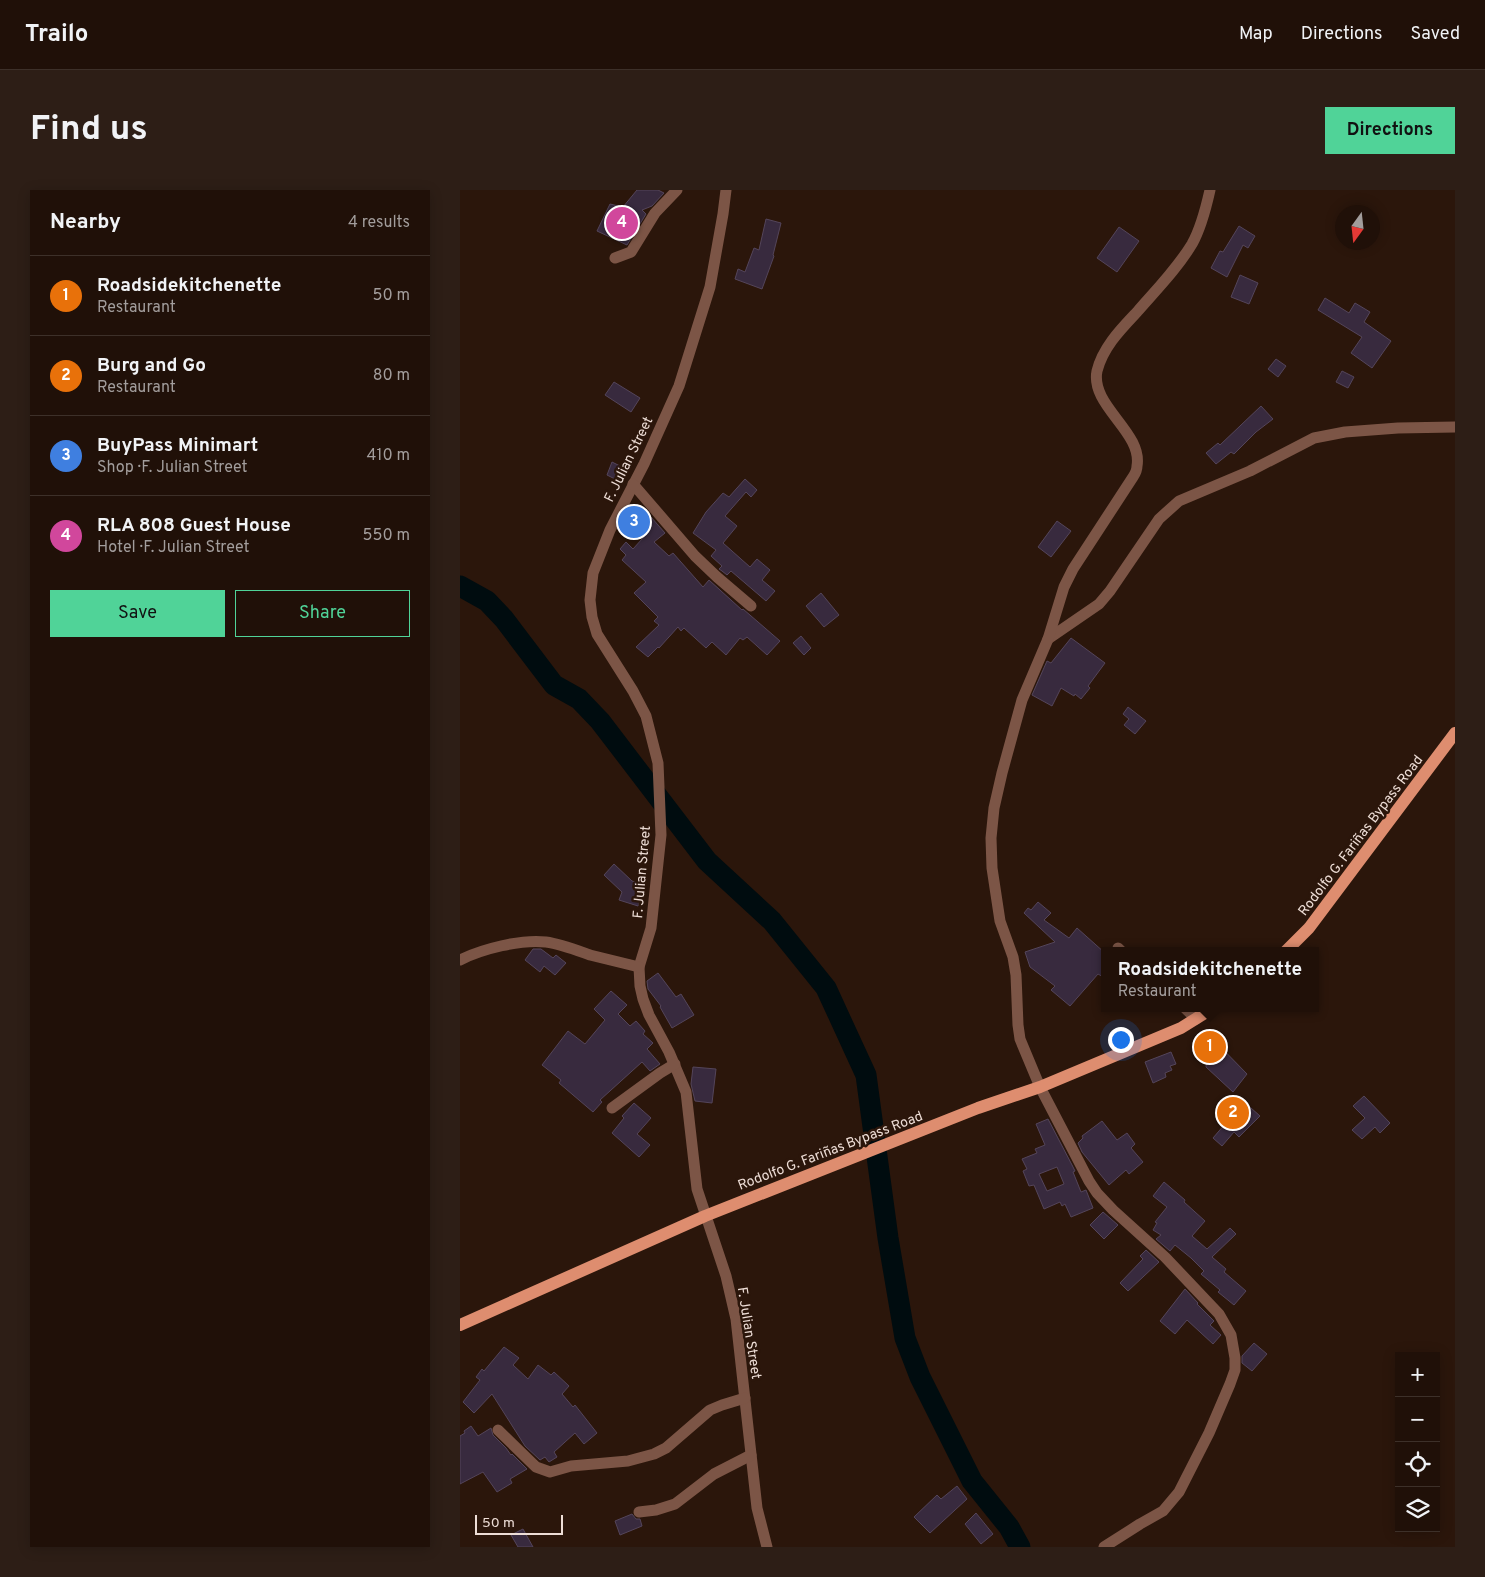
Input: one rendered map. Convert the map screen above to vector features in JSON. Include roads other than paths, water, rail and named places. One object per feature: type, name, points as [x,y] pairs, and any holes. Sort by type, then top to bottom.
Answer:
[{"type":"main road","name":"Rodolfo G. Fariñas Bypass Road","points":[[1290,947],[1309,928],[1455,733]]},
{"type":"main road","name":"Rodolfo G. Fariñas Bypass Road","points":[[460,1325],[705,1216],[978,1108],[1040,1087],[1181,1028],[1207,1012]]},
{"type":"street","points":[[616,258],[631,252],[655,213],[677,190]]},
{"type":"street","name":"F. Julian Street","points":[[726,190],[710,286],[679,386],[644,464],[610,530],[593,573],[590,600],[597,634],[633,691],[646,716],[658,763],[661,835],[651,928],[639,967],[643,999],[649,1015],[675,1064],[686,1092],[690,1114],[696,1189],[726,1276],[736,1319],[757,1508],[767,1547]]},
{"type":"street","points":[[1104,1547],[1163,1511],[1179,1492],[1209,1433],[1230,1384],[1235,1370],[1234,1345],[1231,1335],[1219,1314],[1165,1257],[1113,1210],[1097,1192],[1040,1087],[1020,1039],[1016,974],[1013,957],[1000,921],[992,868],[991,838],[994,808],[1020,710],[1048,639],[1064,587],[1073,569],[1116,505],[1137,467],[1137,457],[1132,443],[1105,402],[1097,386],[1096,379],[1100,362],[1113,338],[1166,278],[1192,243],[1201,222],[1210,190]]},
{"type":"street","points":[[1048,639],[1099,604],[1159,519],[1179,501],[1250,471],[1314,438],[1345,432],[1398,428],[1455,427]]},
{"type":"street","points":[[633,484],[695,556],[752,606]]},
{"type":"street","points":[[460,960],[495,947],[544,941],[639,967]]},
{"type":"street","points":[[1189,1012],[1196,1019]]},
{"type":"street","points":[[612,1108],[675,1064]]},
{"type":"street","points":[[498,1430],[536,1467],[550,1472],[571,1466],[628,1460],[654,1454],[666,1448],[710,1410],[745,1398]]},
{"type":"street","points":[[639,1512],[656,1510],[675,1504],[714,1474],[751,1455]]},
{"type":"waterway","points":[[460,586],[487,601],[504,619],[554,685],[579,699],[600,721],[707,861],[772,921],[826,988],[866,1075],[888,1238],[905,1338],[920,1377],[972,1481],[1009,1527],[1020,1547]]},
{"type":"place","name":"RLA 808 Guest House","points":[[622,223]]},
{"type":"place","name":"BuyPass Minimart","points":[[634,522]]},
{"type":"place","name":"Roadsidekitchenette","points":[[1210,1047]]},
{"type":"place","name":"Burg and Go","points":[[1233,1113]]}]
